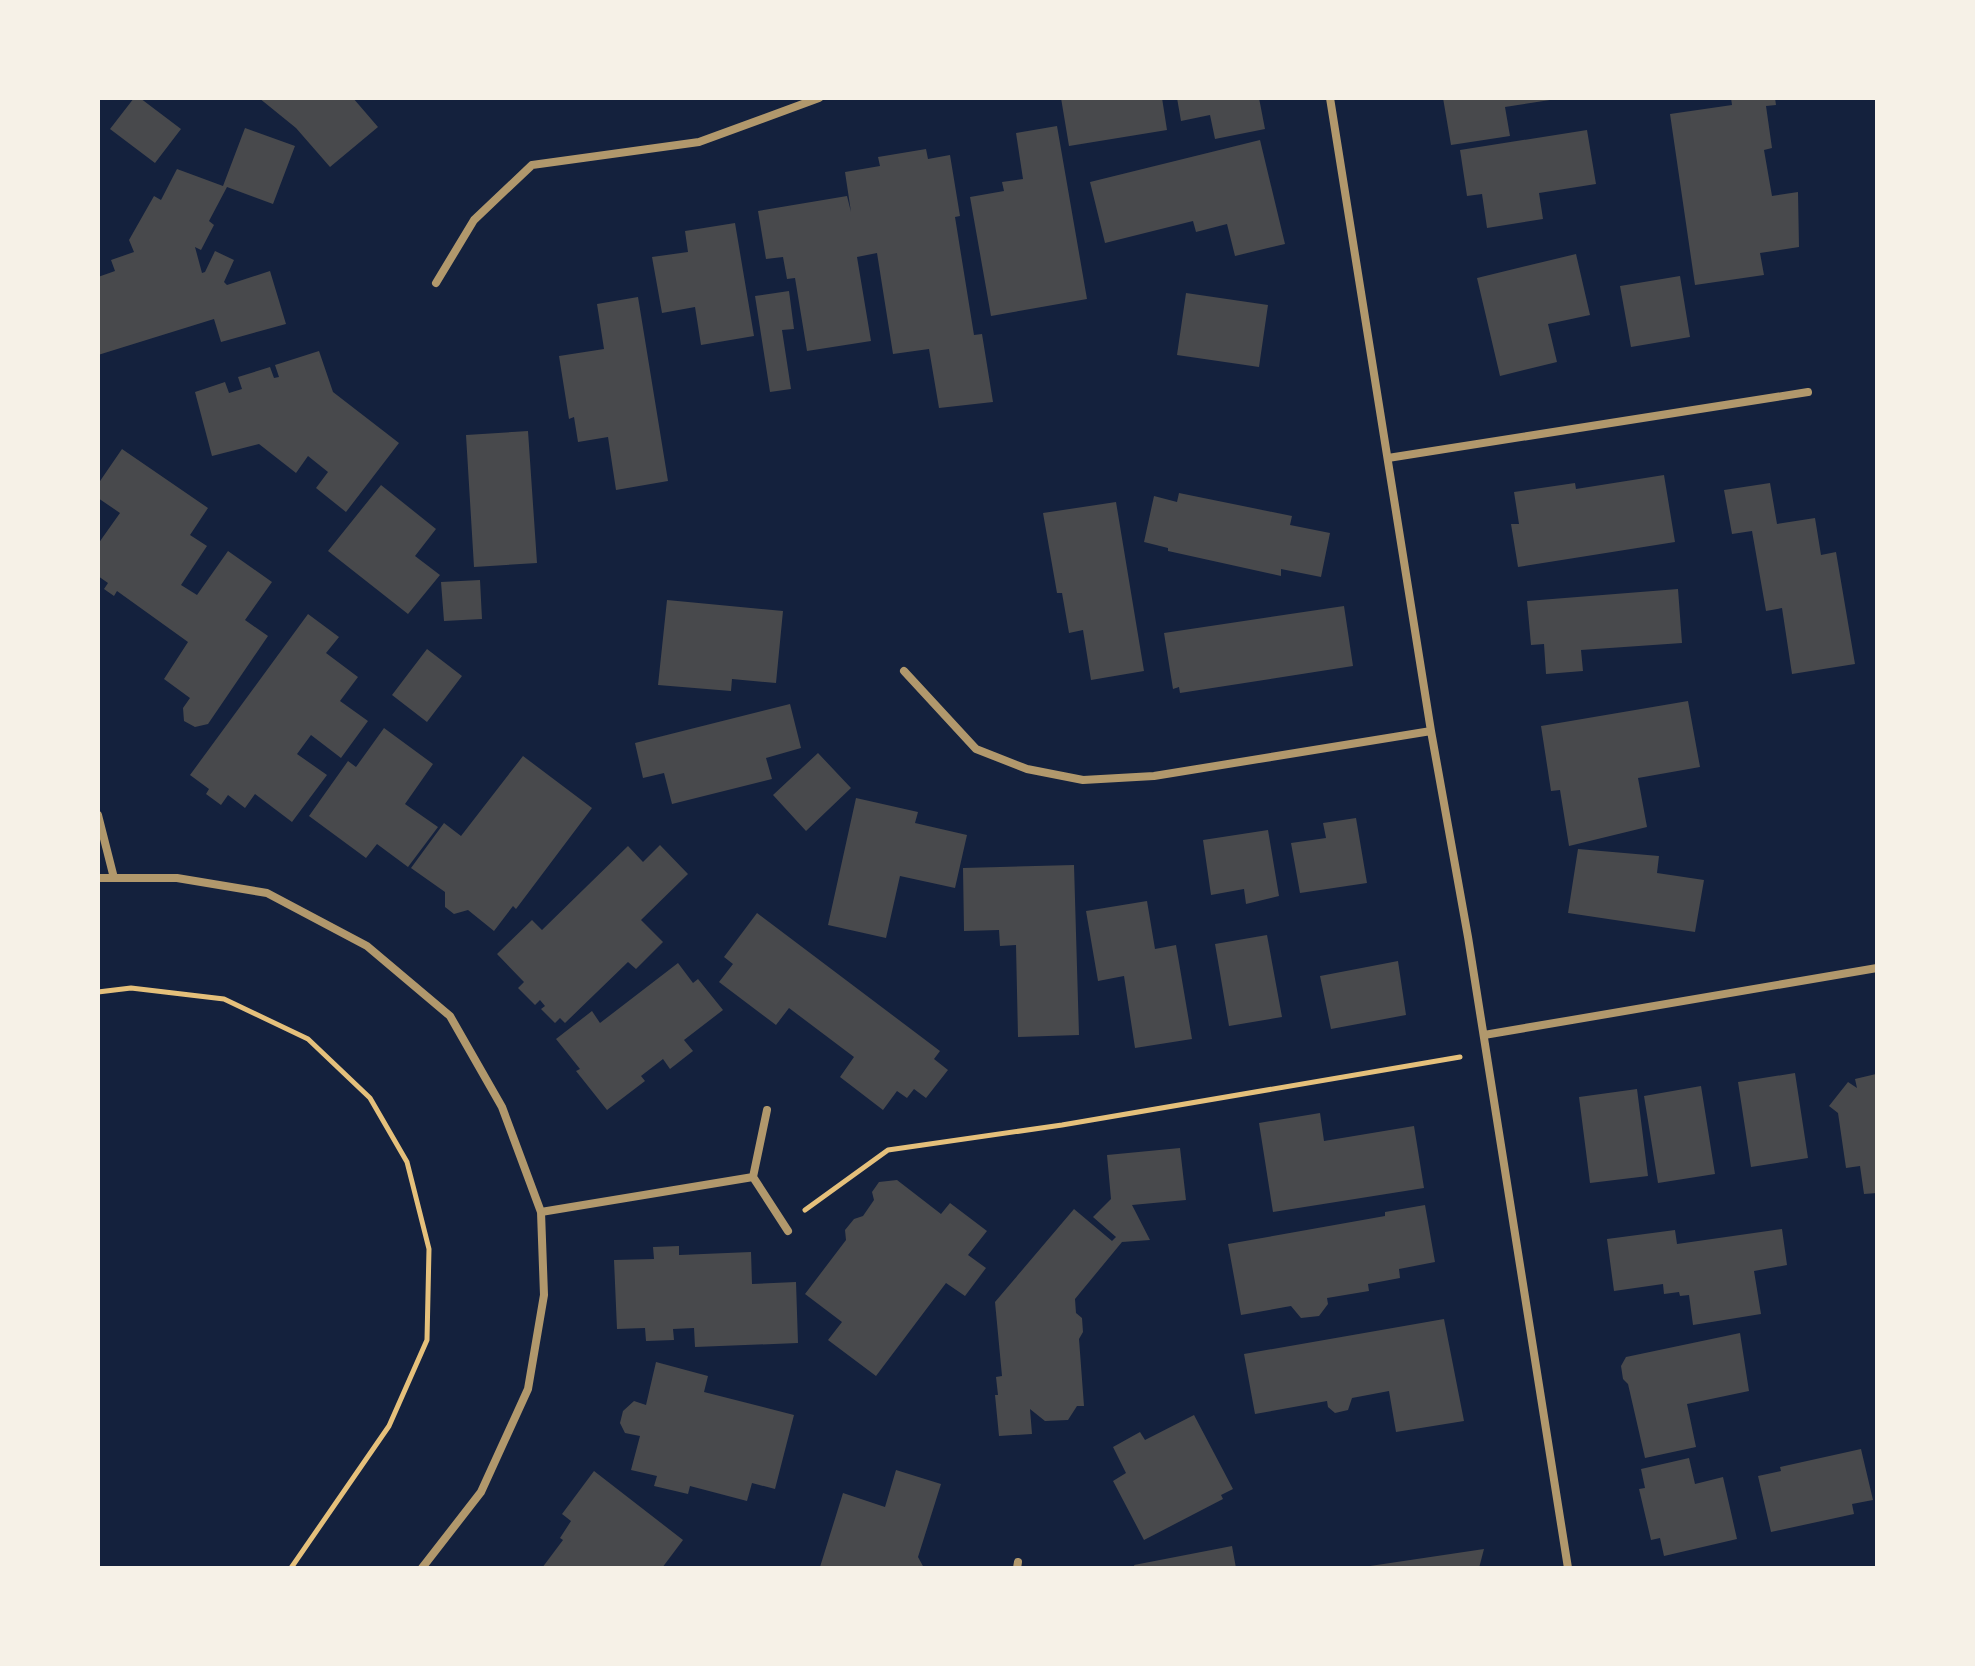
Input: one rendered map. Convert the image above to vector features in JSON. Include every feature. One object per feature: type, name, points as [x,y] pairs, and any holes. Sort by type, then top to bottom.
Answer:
[{"type":"street","points":[[436,283],[474,220],[532,165],[699,142],[819,98]]},
{"type":"street","points":[[1330,98],[1568,1568]]},
{"type":"street","points":[[1388,458],[1808,392]]},
{"type":"street","points":[[904,671],[976,749],[1027,769],[1083,780],[1154,776],[1431,731]]},
{"type":"street","points":[[98,815],[114,878]]},
{"type":"street","points":[[98,878],[177,878],[267,893],[367,946],[450,1016],[502,1107],[541,1212],[544,1295],[528,1389],[481,1492],[422,1568]]},
{"type":"street","points":[[1484,1035],[1877,968]]},
{"type":"street","points":[[767,1110],[753,1177],[788,1231]]},
{"type":"street","points":[[541,1212],[753,1177]]},
{"type":"path","points":[[98,992],[131,988],[224,999],[308,1039],[370,1098],[407,1162],[429,1249],[427,1340],[389,1426],[291,1568]]},
{"type":"path","points":[[805,1210],[888,1150],[1062,1125],[1460,1057]]},
{"type":"building","points":[[134,98],[140,98],[181,129],[155,163],[110,129]]},
{"type":"building","points":[[259,98],[353,98],[378,127],[330,167],[296,128]]},
{"type":"building","points":[[1061,98],[1162,98],[1167,130],[1069,146]]},
{"type":"building","points":[[1177,98],[1259,98],[1265,129],[1215,139],[1210,115],[1181,121]]},
{"type":"building","points":[[1443,98],[1550,100],[1505,107],[1510,136],[1451,145]]},
{"type":"building","points":[[1731,98],[1775,98],[1776,105],[1766,106],[1772,148],[1764,150],[1772,196],[1798,192],[1799,247],[1760,253],[1764,275],[1695,285],[1670,114],[1732,105]]},
{"type":"building","points":[[1057,126],[1087,299],[991,316],[970,197],[1004,191],[1002,182],[1023,179],[1016,133]]},
{"type":"building","points":[[245,128],[295,146],[273,204],[227,187],[209,221],[214,225],[201,250],[195,247],[202,273],[215,251],[234,260],[224,282],[227,285],[270,271],[286,324],[221,342],[214,319],[98,355],[98,277],[115,271],[111,260],[134,252],[129,240],[154,196],[161,200],[177,169],[223,186]]},
{"type":"building","points":[[1587,130],[1596,184],[1539,193],[1543,219],[1487,228],[1482,194],[1467,196],[1460,150]]},
{"type":"building","points":[[1260,140],[1285,244],[1235,256],[1227,224],[1196,232],[1193,221],[1105,243],[1090,182]]},
{"type":"building","points":[[926,149],[928,159],[950,155],[960,216],[955,217],[974,335],[982,334],[993,402],[939,408],[929,349],[893,354],[877,253],[857,257],[871,341],[807,351],[795,278],[787,279],[783,257],[766,259],[758,211],[847,196],[851,212],[845,172],[880,166],[878,157]]},
{"type":"building","points":[[735,223],[754,336],[701,345],[695,307],[662,313],[652,257],[688,252],[685,231]]},
{"type":"building","points":[[1576,254],[1590,315],[1548,324],[1557,362],[1500,376],[1477,278]]},
{"type":"building","points":[[1680,276],[1690,337],[1631,347],[1620,286]]},
{"type":"building","points":[[789,291],[794,329],[782,330],[791,389],[770,392],[755,296]]},
{"type":"building","points":[[1186,293],[1268,305],[1259,367],[1177,355]]},
{"type":"building","points":[[638,297],[668,481],[616,490],[608,437],[578,442],[574,417],[569,419],[559,356],[604,349],[597,304]]},
{"type":"building","points":[[319,351],[333,392],[399,443],[346,512],[316,488],[328,472],[308,456],[296,473],[259,444],[212,456],[195,392],[225,382],[229,393],[242,389],[238,377],[270,367],[274,378],[279,377],[275,365]]},
{"type":"building","points":[[528,431],[537,563],[474,567],[466,435]]},
{"type":"building","points":[[122,449],[208,508],[190,535],[207,546],[181,585],[197,595],[228,551],[272,582],[245,620],[268,636],[208,724],[195,727],[184,721],[183,708],[190,698],[164,679],[188,642],[117,591],[114,596],[104,589],[108,583],[98,576],[98,544],[120,513],[98,498],[98,484]]},
{"type":"building","points":[[1664,475],[1675,542],[1518,567],[1511,524],[1519,524],[1514,492],[1575,483],[1576,489]]},
{"type":"building","points":[[1770,483],[1777,524],[1815,518],[1821,555],[1836,552],[1855,664],[1792,674],[1782,608],[1766,611],[1752,531],[1732,534],[1724,490]]},
{"type":"building","points":[[381,485],[436,529],[415,556],[440,575],[408,614],[328,551]]},
{"type":"building","points":[[1179,493],[1292,516],[1290,525],[1330,533],[1321,577],[1281,569],[1281,576],[1168,551],[1168,548],[1144,542],[1154,496],[1177,502]]},
{"type":"building","points":[[1116,502],[1144,671],[1091,680],[1083,630],[1069,633],[1062,593],[1057,593],[1043,513]]},
{"type":"building","points":[[480,580],[482,619],[444,621],[441,582]]},
{"type":"building","points":[[1678,589],[1682,643],[1581,650],[1583,671],[1546,674],[1544,644],[1531,645],[1527,601]]},
{"type":"building","points":[[667,600],[783,611],[776,683],[732,679],[731,691],[658,685]]},
{"type":"building","points":[[1344,606],[1353,666],[1180,693],[1179,687],[1173,689],[1164,633]]},
{"type":"building","points":[[308,614],[339,637],[326,653],[358,677],[340,701],[368,721],[341,758],[311,735],[297,754],[327,775],[292,822],[255,794],[245,808],[228,795],[221,805],[206,794],[209,789],[190,775]]},
{"type":"building","points":[[427,649],[462,676],[427,722],[392,695]]},
{"type":"building","points":[[1688,701],[1700,767],[1638,778],[1647,827],[1569,846],[1560,790],[1551,791],[1541,726]]},
{"type":"building","points":[[790,704],[801,748],[766,758],[772,779],[672,804],[664,773],[643,778],[635,743]]},
{"type":"building","points":[[384,728],[433,764],[405,804],[438,827],[408,867],[377,844],[366,858],[309,816],[348,761],[356,767]]},
{"type":"building","points":[[818,753],[851,788],[806,831],[773,795]]},
{"type":"building","points":[[523,756],[592,808],[516,909],[513,906],[494,931],[468,910],[454,914],[445,907],[445,892],[411,868],[444,823],[461,836]]},
{"type":"building","points":[[856,798],[918,812],[915,823],[967,835],[955,888],[900,876],[886,938],[828,925]]},
{"type":"building","points":[[1356,818],[1367,883],[1300,893],[1291,843],[1326,838],[1323,823]]},
{"type":"building","points":[[1268,830],[1279,896],[1246,904],[1244,889],[1211,895],[1203,840]]},
{"type":"building","points":[[660,845],[688,874],[641,920],[663,942],[636,969],[628,962],[565,1023],[560,1018],[555,1023],[541,1009],[545,1006],[540,1000],[535,1005],[518,988],[524,982],[497,954],[532,920],[542,930],[628,846],[643,862]]},
{"type":"building","points":[[1578,849],[1659,856],[1657,873],[1704,880],[1695,932],[1568,913]]},
{"type":"building","points":[[1074,865],[1079,1035],[1018,1037],[1016,945],[1000,946],[999,930],[964,931],[963,868]]},
{"type":"building","points":[[1147,901],[1155,949],[1176,945],[1192,1039],[1135,1048],[1124,976],[1098,981],[1086,911]]},
{"type":"building","points":[[757,913],[940,1051],[934,1059],[948,1070],[926,1098],[914,1089],[907,1098],[897,1091],[883,1110],[840,1077],[854,1057],[789,1008],[776,1025],[719,982],[733,964],[724,957]]},
{"type":"building","points":[[1267,935],[1282,1017],[1229,1026],[1215,944]]},
{"type":"building","points":[[1398,961],[1406,1015],[1331,1029],[1320,976]]},
{"type":"building","points":[[678,963],[693,983],[698,979],[723,1010],[684,1040],[693,1051],[670,1069],[663,1059],[641,1076],[645,1081],[607,1110],[576,1071],[580,1069],[556,1039],[592,1011],[600,1023]]},
{"type":"building","points":[[1795,1073],[1808,1158],[1751,1167],[1738,1082]]},
{"type":"building","points":[[1876,1074],[1877,1193],[1864,1194],[1860,1166],[1846,1168],[1838,1113],[1829,1106],[1848,1082],[1857,1088],[1855,1079]]},
{"type":"building","points":[[1701,1086],[1715,1174],[1658,1183],[1644,1096]]},
{"type":"building","points":[[1637,1089],[1648,1176],[1590,1183],[1579,1097]]},
{"type":"building","points":[[1320,1113],[1324,1141],[1414,1126],[1424,1188],[1273,1212],[1259,1123]]},
{"type":"building","points":[[1180,1148],[1186,1200],[1132,1205],[1150,1240],[1122,1242],[1075,1299],[1076,1313],[1082,1318],[1083,1332],[1079,1339],[1084,1406],[1077,1406],[1068,1420],[1045,1421],[1030,1409],[1032,1434],[999,1436],[995,1395],[998,1395],[996,1377],[1002,1376],[995,1302],[1074,1209],[1112,1241],[1116,1237],[1093,1217],[1111,1199],[1107,1155]]},
{"type":"building","points":[[897,1180],[941,1214],[950,1203],[987,1231],[968,1255],[986,1268],[965,1296],[946,1283],[876,1376],[828,1340],[842,1322],[805,1294],[846,1240],[845,1230],[854,1219],[863,1216],[874,1200],[872,1192],[879,1182]]},
{"type":"building","points":[[1425,1205],[1435,1262],[1399,1269],[1400,1278],[1368,1284],[1369,1291],[1327,1298],[1328,1304],[1319,1316],[1301,1318],[1291,1306],[1241,1315],[1228,1244],[1385,1216],[1385,1212]]},
{"type":"building","points":[[1782,1229],[1787,1265],[1754,1271],[1761,1314],[1693,1325],[1689,1295],[1680,1296],[1679,1292],[1664,1294],[1663,1284],[1614,1291],[1607,1239],[1675,1230],[1677,1244]]},
{"type":"building","points":[[679,1246],[679,1255],[751,1252],[752,1284],[796,1282],[798,1343],[695,1347],[694,1328],[673,1329],[674,1340],[646,1341],[645,1328],[617,1329],[614,1260],[654,1259],[653,1247]]},
{"type":"building","points":[[1444,1319],[1464,1421],[1396,1432],[1389,1391],[1352,1398],[1348,1410],[1335,1413],[1328,1407],[1327,1401],[1255,1414],[1244,1354]]},
{"type":"building","points":[[1740,1333],[1749,1391],[1687,1404],[1696,1447],[1645,1458],[1628,1384],[1623,1379],[1621,1366],[1626,1357]]},
{"type":"building","points":[[656,1362],[708,1376],[704,1392],[794,1415],[775,1489],[752,1483],[747,1501],[690,1486],[688,1494],[654,1486],[657,1476],[631,1470],[640,1436],[625,1433],[620,1423],[623,1411],[634,1401],[646,1405]]},
{"type":"building","points":[[1194,1415],[1233,1489],[1221,1495],[1223,1499],[1144,1540],[1113,1481],[1126,1473],[1113,1447],[1140,1432],[1145,1440]]},
{"type":"building","points":[[1861,1449],[1873,1500],[1852,1504],[1854,1514],[1771,1532],[1758,1476],[1781,1471],[1780,1467]]},
{"type":"building","points":[[1689,1458],[1695,1484],[1723,1477],[1737,1539],[1664,1556],[1660,1538],[1651,1540],[1639,1489],[1645,1488],[1641,1469]]},
{"type":"building","points":[[896,1470],[941,1484],[918,1557],[924,1568],[820,1567],[843,1493],[885,1507]]},
{"type":"building","points":[[594,1471],[683,1540],[662,1568],[542,1568],[563,1540],[560,1538],[571,1521],[562,1514]]},
{"type":"building","points":[[1232,1546],[1236,1568],[1135,1568],[1134,1565]]},
{"type":"building","points":[[1484,1549],[1479,1568],[1370,1566]]}]
